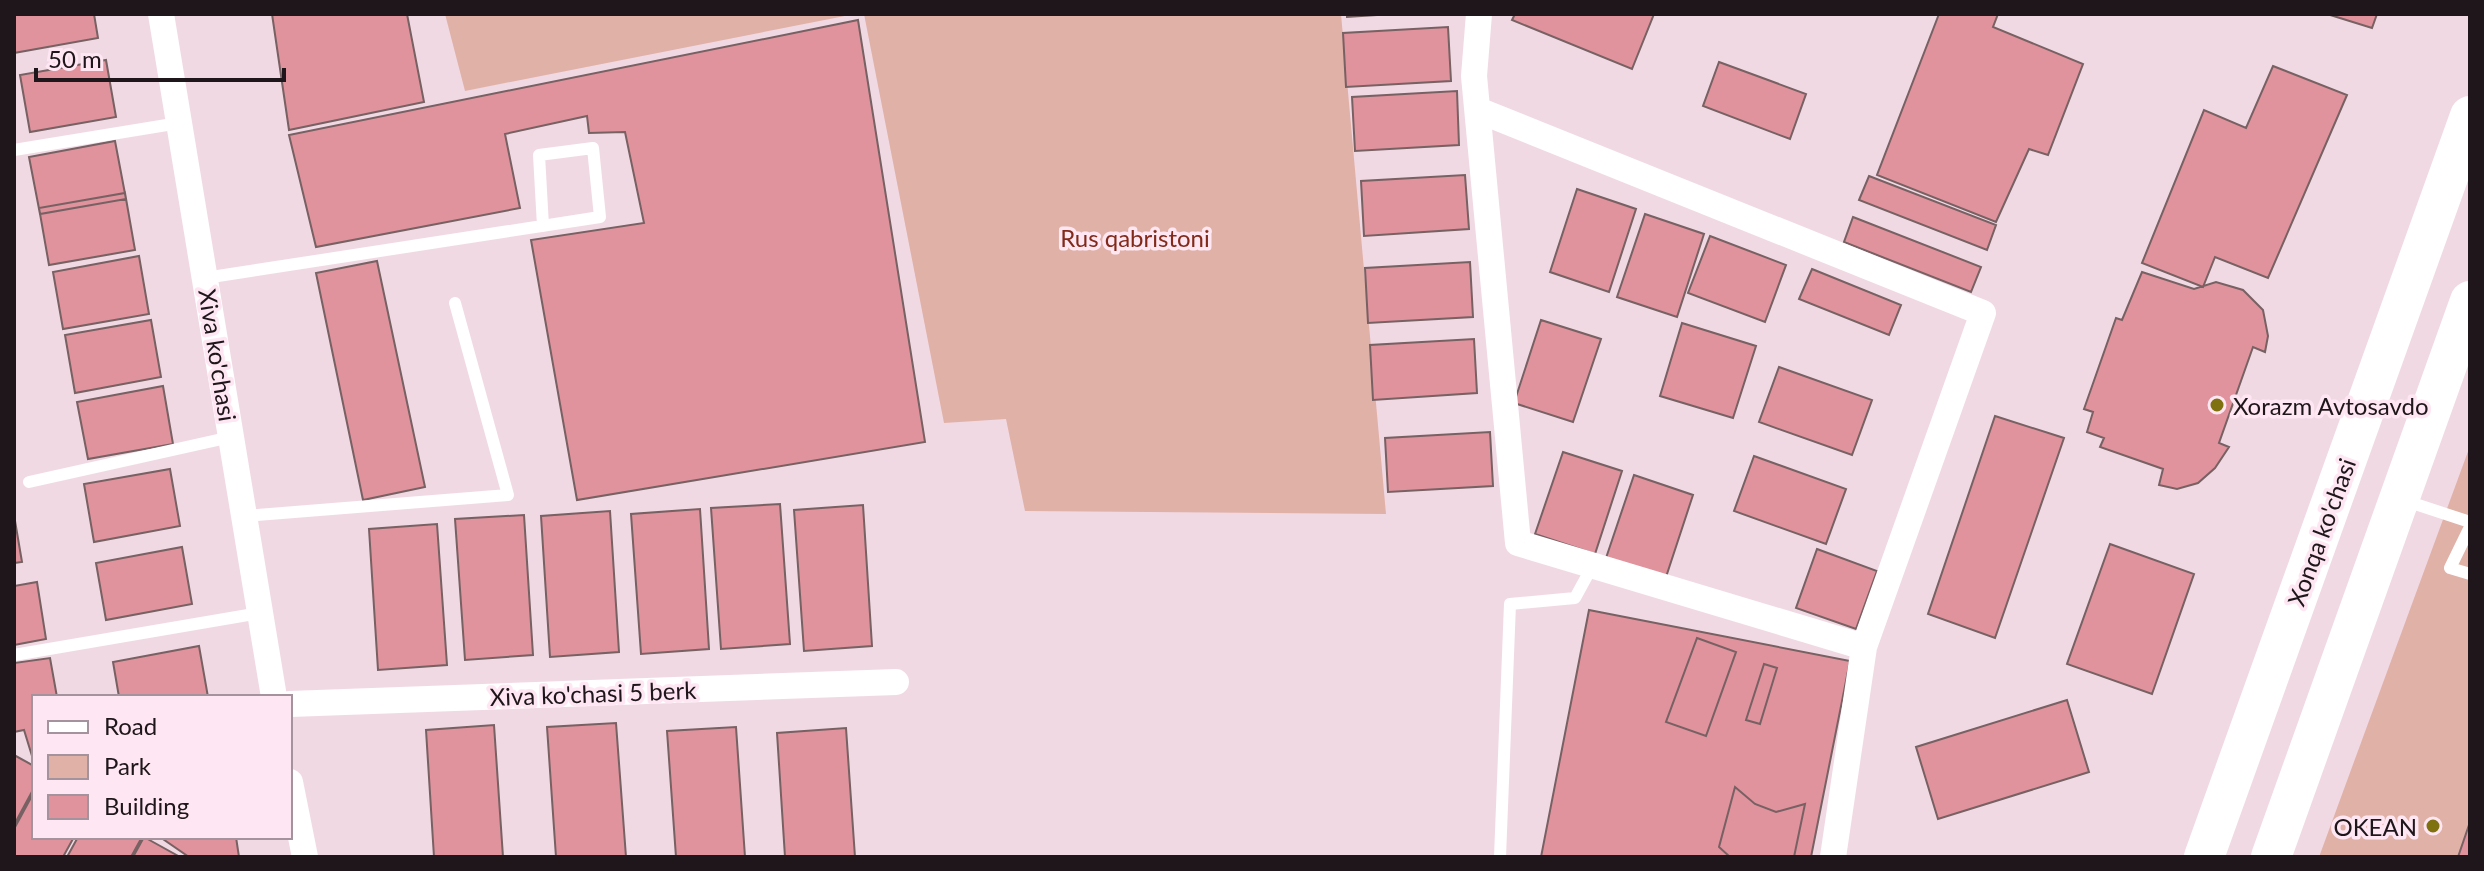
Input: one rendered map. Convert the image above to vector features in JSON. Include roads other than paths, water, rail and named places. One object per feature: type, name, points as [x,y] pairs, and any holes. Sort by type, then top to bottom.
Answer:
[{"type":"main road","name":"Xonqa ko'chasi","points":[[2204,857],[2470,116]]},
{"type":"main road","points":[[2271,857],[2470,301]]},
{"type":"street","name":"Xiva ko'chasi","points":[[161,14],[274,695]]},
{"type":"street","points":[[1479,14],[1474,76],[1518,543],[1864,647]]},
{"type":"street","points":[[1478,110],[1983,313],[1864,647],[1833,857]]},
{"type":"street","name":"Xiva ko'chasi 5 berk","points":[[292,704],[896,682]]},
{"type":"street","points":[[292,792],[305,857]]},
{"type":"lane","points":[[14,150],[179,123]]},
{"type":"lane","points":[[205,278],[543,226],[600,217],[593,148],[539,155],[543,226]]},
{"type":"lane","points":[[244,516],[508,495],[455,303]]},
{"type":"lane","points":[[29,482],[231,437]]},
{"type":"lane","points":[[2399,499],[2470,525],[2450,568],[2470,574]]},
{"type":"lane","points":[[1500,857],[1510,604],[1575,598],[1593,565]]},
{"type":"lane","points":[[14,655],[260,613]]},
{"type":"place","name":"Xorazm Avtosavdo","points":[[2217,405]]},
{"type":"place","name":"OKEAN","points":[[2433,826]]},
{"type":"park label","name":"Rus qabristoni","points":[[1135,237]]}]
